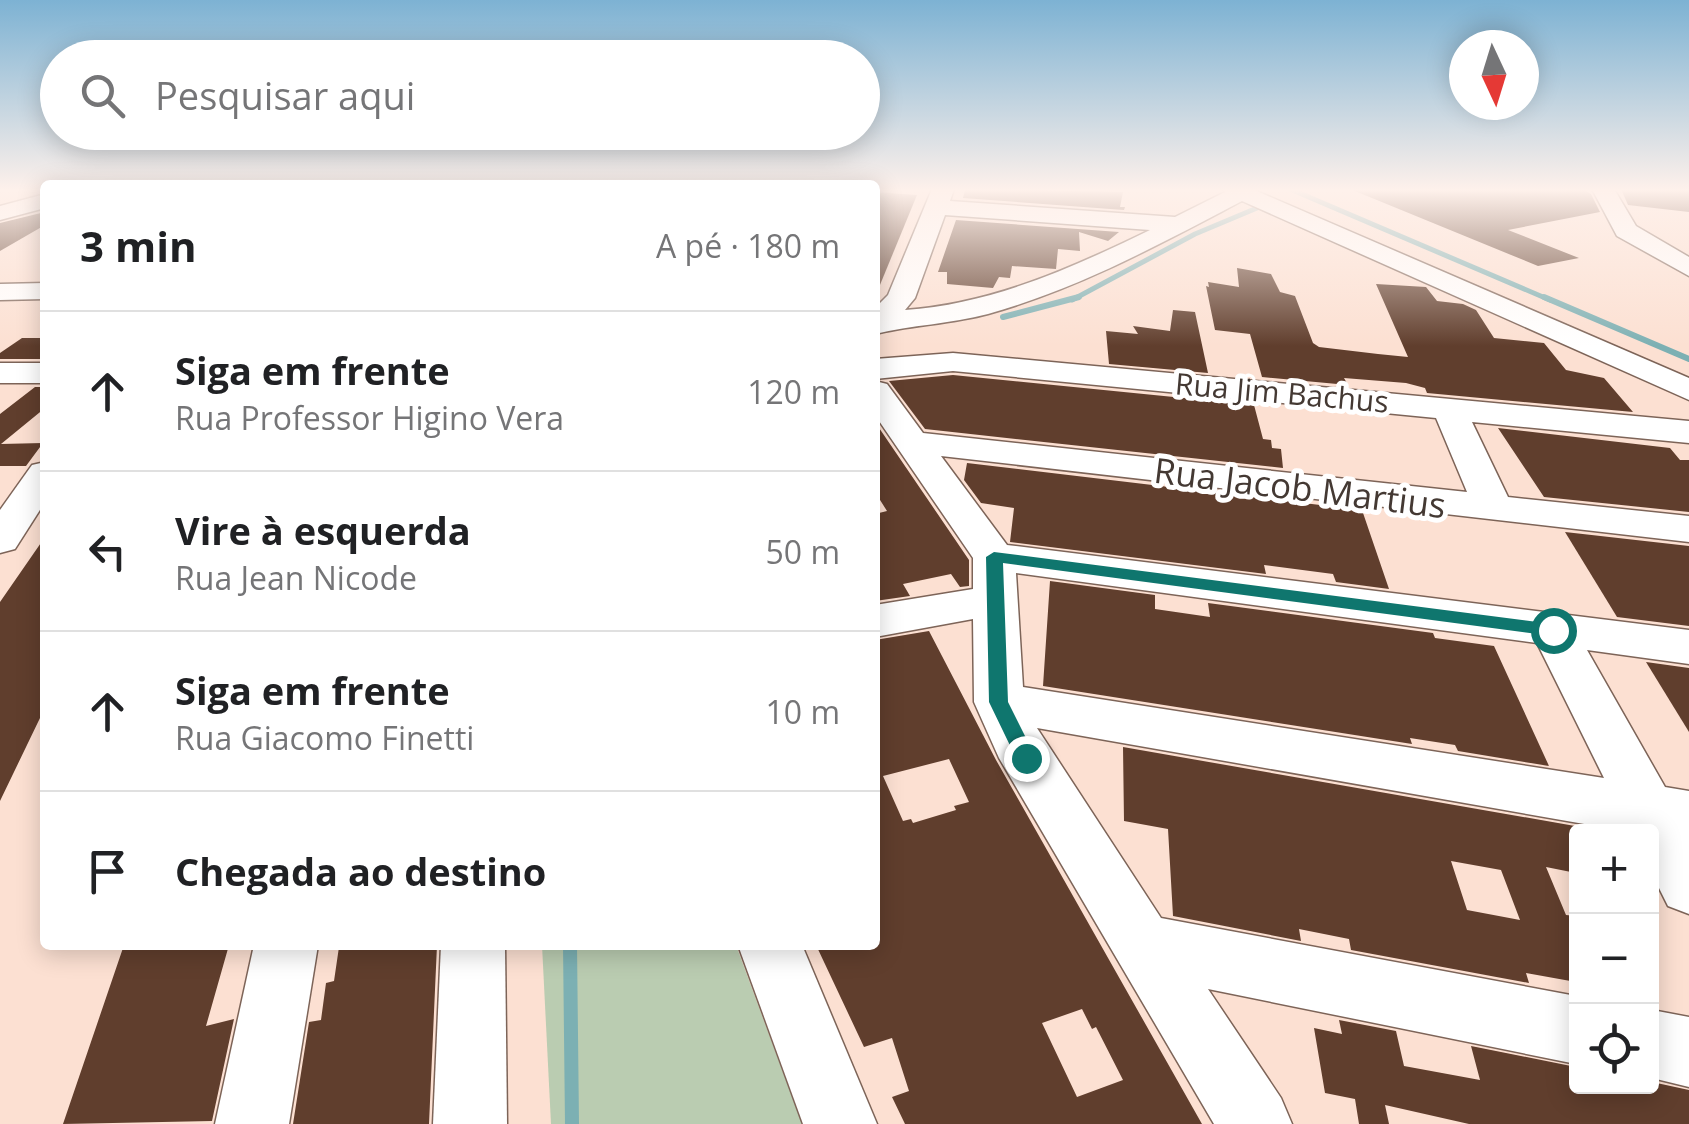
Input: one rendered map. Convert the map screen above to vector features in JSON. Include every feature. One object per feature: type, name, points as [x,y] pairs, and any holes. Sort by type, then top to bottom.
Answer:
[{"type":"street","points":[[881,314],[901,298],[923,241]]},
{"type":"street","points":[[881,314],[936,316],[1030,292],[1140,241]]},
{"type":"street","points":[[1354,241],[1689,390]]},
{"type":"street","points":[[1641,241],[1689,268]]},
{"type":"street","points":[[0,292],[40,291]]},
{"type":"street","name":"Rua Jim Bachus","points":[[880,368],[953,362],[1689,432]]},
{"type":"street","points":[[0,373],[40,373]]},
{"type":"street","points":[[880,398],[995,578],[999,702],[1026,758],[1255,1124]]},
{"type":"street","points":[[1449,408],[1494,510]]},
{"type":"street","name":"Rua Jacob Martius","points":[[911,442],[1689,530]]},
{"type":"street","points":[[0,540],[31,484]]},
{"type":"street","points":[[880,619],[995,578],[1553,630],[1689,648]]},
{"type":"street","points":[[1553,630],[1669,812],[1689,886]]},
{"type":"street","points":[[999,702],[1669,812]]},
{"type":"street","points":[[1147,946],[1569,1029]]},
{"type":"street","points":[[252,1124],[285,950]]},
{"type":"street","points":[[470,1124],[474,950]]},
{"type":"street","points":[[772,950],[840,1124]]},
{"type":"street","points":[[1659,1046],[1689,1052]]},
{"type":"green space","points":[[542,950],[738,950],[802,1124],[551,1124]]},
{"type":"building","points":[[0,241],[17,241],[0,251]]},
{"type":"building","points":[[880,241],[898,241],[880,285]]},
{"type":"building","points":[[949,241],[1079,241],[1080,251],[1058,249],[1056,269],[1012,266],[1010,278],[999,277],[993,288],[947,284],[947,272],[938,272]]},
{"type":"building","points":[[1478,241],[1537,241],[1579,258],[1538,266]]},
{"type":"building","points":[[1237,268],[1271,274],[1280,292],[1295,296],[1313,343],[1319,347],[1378,354],[1408,357],[1376,284],[1426,287],[1437,301],[1476,310],[1494,338],[1544,343],[1566,370],[1604,378],[1633,412],[1427,393],[1425,388],[1406,383],[1344,378],[1348,385],[1262,377],[1250,334],[1215,330],[1206,286],[1209,287],[1208,282],[1239,287]]},
{"type":"building","points":[[1173,310],[1195,312],[1208,373],[1109,364],[1106,331],[1138,334],[1133,326],[1170,331]]},
{"type":"building","points":[[22,338],[40,338],[40,359],[0,359],[0,353]]},
{"type":"building","points":[[953,375],[1254,405],[1263,439],[1271,440],[1272,448],[1281,449],[1283,468],[925,429],[889,381]]},
{"type":"building","points":[[40,387],[40,412],[1,444],[40,443],[26,466],[0,466],[0,414]]},
{"type":"building","points":[[1498,428],[1670,448],[1680,460],[1689,460],[1689,512],[1544,497]]},
{"type":"building","points":[[880,429],[969,560],[969,586],[960,587],[951,574],[903,584],[910,596],[880,600],[880,513],[887,511],[880,500]]},
{"type":"building","points":[[967,463],[1362,510],[1389,589],[1336,582],[1333,574],[1264,565],[1266,574],[1010,542],[1014,508],[981,503],[964,480]]},
{"type":"building","points":[[1565,532],[1689,546],[1689,626],[1617,617]]},
{"type":"building","points":[[40,544],[40,718],[0,801],[0,602]]},
{"type":"building","points":[[1050,581],[1155,595],[1155,609],[1210,617],[1208,603],[1433,633],[1435,638],[1494,646],[1549,766],[1458,751],[1455,745],[1410,738],[1412,744],[1043,686]]},
{"type":"building","points":[[929,631],[996,760],[1202,1124],[905,1124],[892,1097],[909,1091],[892,1038],[864,1047],[818,950],[880,950],[880,639]],"holes":[[[949,759],[969,802],[913,823],[911,819],[903,821],[883,776]],[[1082,1009],[1092,1029],[1096,1027],[1123,1080],[1077,1097],[1042,1023]]]},
{"type":"building","points":[[1646,662],[1689,668],[1689,732]]},
{"type":"building","points":[[1123,747],[1569,825],[1569,872],[1546,867],[1569,915],[1569,981],[1526,973],[1529,983],[1351,950],[1349,939],[1299,929],[1301,941],[1173,916],[1168,829],[1124,821]],"holes":[[[1451,861],[1501,870],[1520,920],[1467,910]]]},
{"type":"building","points":[[122,950],[228,950],[206,1026],[234,1019],[212,1121],[63,1124]]},
{"type":"building","points":[[339,950],[437,950],[429,1124],[293,1124],[309,1022],[321,1020],[326,983],[334,981]]},
{"type":"building","points":[[1339,1020],[1396,1031],[1404,1066],[1480,1080],[1471,1046],[1569,1066],[1569,1094],[1659,1094],[1659,1084],[1689,1090],[1689,1124],[1469,1124],[1385,1105],[1389,1124],[1359,1124],[1355,1099],[1325,1093],[1314,1028],[1342,1034]]},
{"type":"waterway","points":[[1076,298],[1181,241]]},
{"type":"waterway","points":[[1413,241],[1550,300]]},
{"type":"waterway","points":[[1544,297],[1689,359]]},
{"type":"waterway","points":[[1003,317],[1076,298]]},
{"type":"waterway","points":[[1072,300],[1076,298]]},
{"type":"waterway","points":[[570,950],[572,1124]]},
{"type":"route","points":[[1026,758],[999,702],[994,557],[1553,630]]}]
